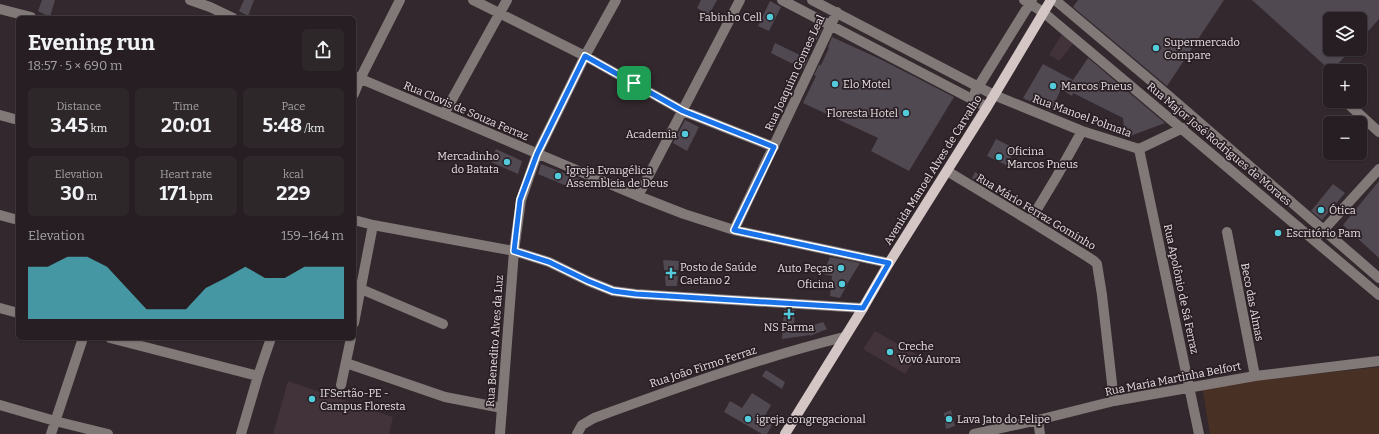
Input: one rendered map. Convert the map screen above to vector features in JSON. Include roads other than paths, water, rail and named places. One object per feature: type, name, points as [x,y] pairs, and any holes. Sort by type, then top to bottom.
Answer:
[{"type":"main road","name":"Avenida Manoel Alves de Carvalho","points":[[786,434],[889,263],[987,107],[1051,0]]},
{"type":"street","points":[[190,0],[211,4],[230,16]]},
{"type":"street","points":[[357,77],[400,0]]},
{"type":"street","points":[[473,0],[585,56],[683,111],[774,147]]},
{"type":"street","points":[[444,114],[507,0]]},
{"type":"street","name":"Rua Benedito Alves da Luz","points":[[500,434],[514,251],[520,200],[537,154],[585,56],[616,0]]},
{"type":"street","points":[[638,196],[740,0]]},
{"type":"street","points":[[782,0],[987,107]]},
{"type":"street","name":"Rua Manoel Polmata","points":[[812,0],[994,95],[1082,131],[1139,149],[1183,128]]},
{"type":"street","name":"Rua Major José Rodrigues de Moraes","points":[[1055,0],[1169,96],[1379,278]]},
{"type":"street","name":"Rua Major José Rodrigues de Moraes","points":[[1029,1],[1183,128],[1314,241],[1379,294]]},
{"type":"street","name":"Avenida Manoel Alves de Carvalho","points":[[972,99],[1029,1]]},
{"type":"street","points":[[0,9],[31,16]]},
{"type":"street","name":"Rua Joaquim Gomes Leal","points":[[734,230],[837,12]]},
{"type":"street","name":"Rua Clovis de Souza Ferraz","points":[[357,77],[537,154],[684,214],[734,230],[889,263]]},
{"type":"street","points":[[1158,108],[1169,96]]},
{"type":"street","points":[[1353,108],[1379,132]]},
{"type":"street","points":[[0,115],[16,119]]},
{"type":"street","points":[[1030,221],[1082,131]]},
{"type":"street","name":"Rua Apolônio de Sá Ferraz","points":[[1139,149],[1199,434]]},
{"type":"street","points":[[1314,241],[1379,169]]},
{"type":"street","name":"Rua Mário Ferraz Gominho","points":[[947,171],[1088,256],[1097,264],[1114,401]]},
{"type":"street","points":[[0,215],[16,219]]},
{"type":"street","points":[[356,221],[514,251],[549,262],[588,281],[613,291],[636,294],[863,308]]},
{"type":"street","points":[[356,313],[373,225]]},
{"type":"street","name":"Beco das Almas","points":[[1227,232],[1255,376]]},
{"type":"street","points":[[361,289],[443,324]]},
{"type":"street","points":[[0,308],[16,312]]},
{"type":"street","name":"Rua João Firmo Ferraz","points":[[576,434],[582,425],[594,418],[690,383],[800,348],[844,337]]},
{"type":"street","points":[[51,434],[82,340]]},
{"type":"street","points":[[118,340],[258,376]]},
{"type":"street","points":[[241,434],[270,340]]},
{"type":"street","points":[[341,385],[351,340]]},
{"type":"street","name":"Rua Maria Martinha Belfort","points":[[974,434],[1114,401],[1255,376],[1379,361]]},
{"type":"street","points":[[346,363],[445,396],[502,408]]},
{"type":"street","points":[[0,405],[108,434]]},
{"type":"street","points":[[1038,420],[1040,434]]},
{"type":"place","name":"Fabinho Cell","points":[[770,17]]},
{"type":"place","name":"Supermercado Compare","points":[[1156,48]]},
{"type":"place","name":"Elo Motel","points":[[835,84]]},
{"type":"place","name":"Marcos Pneus","points":[[1053,86]]},
{"type":"place","name":"Floresta Hotel","points":[[906,113]]},
{"type":"place","name":"Academia","points":[[685,134]]},
{"type":"place","name":"Oficina Marcos Pneus","points":[[999,157]]},
{"type":"place","name":"Mercadinho do Batata","points":[[507,162]]},
{"type":"place","name":"Igreja Evangélica Assembleia de Deus","points":[[558,176]]},
{"type":"place","name":"Ótica","points":[[1321,210]]},
{"type":"place","name":"Escritório Pam","points":[[1278,233]]},
{"type":"place","name":"Auto Peças","points":[[841,268]]},
{"type":"place","name":"Posto de Saúde Caetano 2","points":[[671,273]]},
{"type":"place","name":"Oficina","points":[[842,284]]},
{"type":"place","name":"NS Farma","points":[[789,314]]},
{"type":"place","name":"Creche Vovó Aurora","points":[[890,352]]},
{"type":"place","name":"IFSertão-PE - Campus Floresta","points":[[312,399]]},
{"type":"place","name":"igreja congregacional","points":[[748,419]]},
{"type":"place","name":"Lava Jato do Felipe","points":[[949,419]]}]
